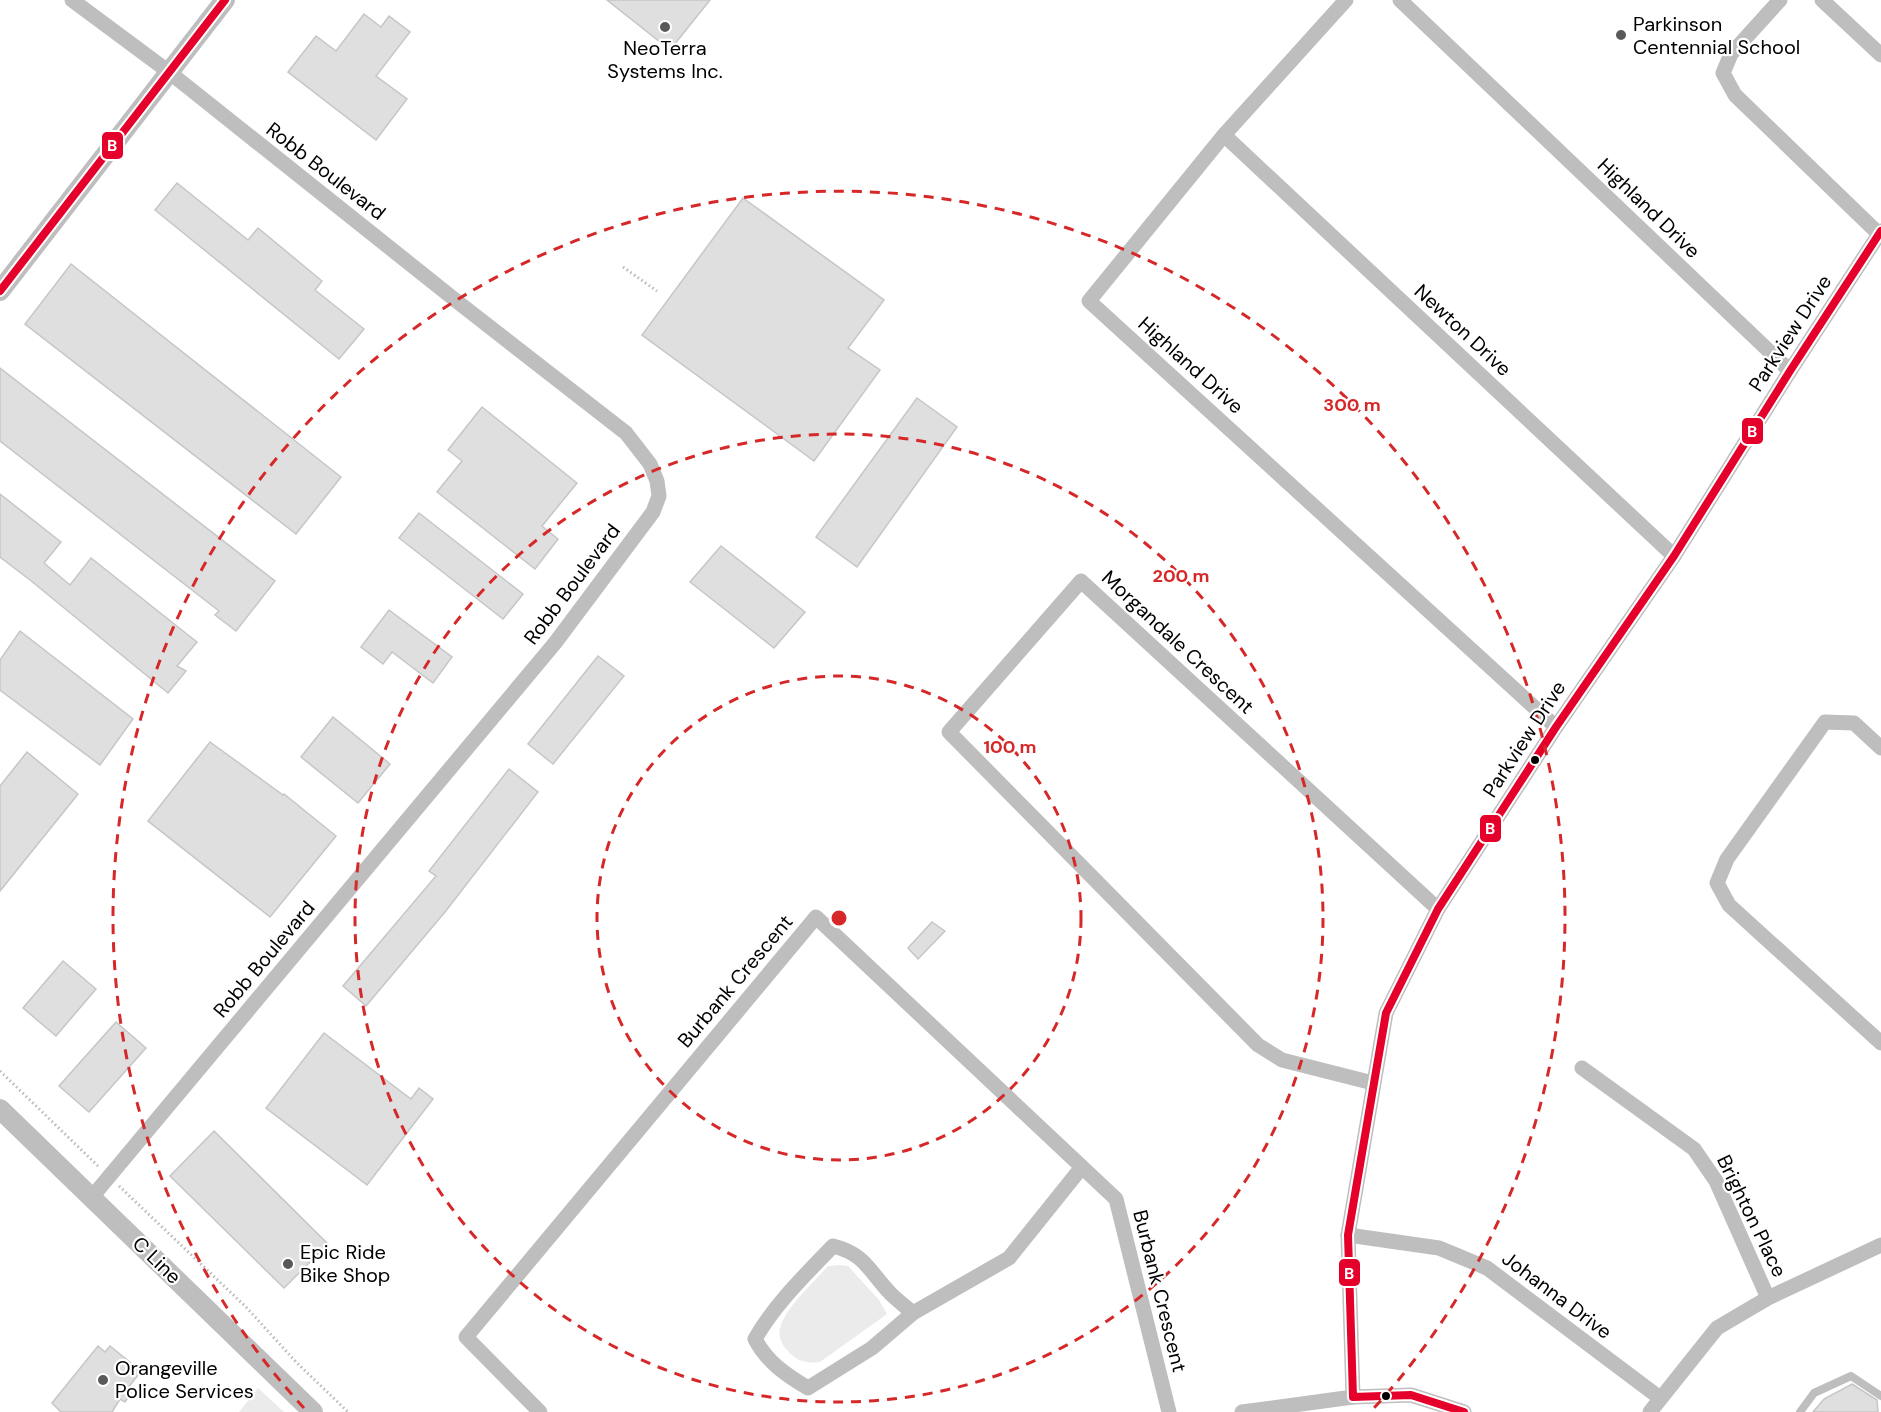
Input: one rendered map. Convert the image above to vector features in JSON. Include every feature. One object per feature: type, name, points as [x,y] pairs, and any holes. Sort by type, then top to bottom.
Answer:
[{"type":"street","name":"Robb Boulevard","points":[[72,0],[169,72],[626,433],[650,464],[657,481],[658,496],[653,512],[555,643],[92,1197]]},
{"type":"street","points":[[0,291],[225,0]]},
{"type":"street","name":"Highland Drive","points":[[1346,0],[1224,135],[1089,300],[1556,727]]},
{"type":"street","name":"Highland Drive","points":[[1400,0],[1790,371]]},
{"type":"street","points":[[1780,0],[1731,54],[1723,73],[1735,95],[1880,232]]},
{"type":"street","points":[[1822,0],[1881,55]]},
{"type":"street","name":"Newton Drive","points":[[1224,135],[1674,556]]},
{"type":"street","name":"Parkview Drive","points":[[1353,1397],[1348,1235],[1386,1013],[1438,909],[1556,727],[1674,556],[1880,232]]},
{"type":"street","name":"Morgandale Crescent","points":[[1373,1083],[1282,1060],[1258,1045],[949,732],[1081,581],[1438,909]]},
{"type":"street","points":[[1881,748],[1854,723],[1825,722],[1727,859],[1717,883],[1729,905],[1881,1043]]},
{"type":"street","name":"Burbank Crescent","points":[[540,1412],[466,1337],[816,917],[1116,1199],[1169,1412]]},
{"type":"street","name":"Brighton Place","points":[[1582,1068],[1694,1149],[1716,1181],[1768,1298]]},
{"type":"street","name":"C Line","points":[[0,1109],[314,1412]]},
{"type":"street","points":[[913,1313],[891,1294],[871,1268],[848,1250],[833,1246],[765,1321],[755,1339],[763,1353],[785,1375],[808,1388],[872,1348],[913,1313],[1008,1258],[1082,1167]]},
{"type":"street","name":"Johanna Drive","points":[[1348,1235],[1439,1248],[1488,1268],[1660,1398]]},
{"type":"street","points":[[1650,1412],[1717,1329],[1768,1298],[1881,1245]]},
{"type":"street","points":[[1242,1412],[1353,1397],[1411,1395],[1464,1412]]},
{"type":"lane","points":[[1800,1412],[1814,1393],[1851,1376],[1881,1396]]},
{"type":"path","points":[[623,267],[657,291]]},
{"type":"path","points":[[0,1071],[246,1307],[296,1362],[348,1412]]},
{"type":"shaded area","points":[[828,1266],[848,1266],[879,1300],[887,1314],[820,1362],[802,1361],[790,1354],[782,1343],[780,1332],[782,1321],[793,1305]]},
{"type":"shaded area","points":[[258,1388],[284,1412],[239,1412]]},
{"type":"building","name":"NeoTerra Systems Inc.","points":[[607,0],[710,0],[670,50]]},
{"type":"building","points":[[364,14],[381,27],[389,16],[410,32],[376,76],[407,99],[376,140],[288,72],[316,36],[336,51]]},
{"type":"building","points":[[177,183],[248,240],[258,228],[322,281],[315,290],[364,329],[339,359],[155,210]]},
{"type":"building","points":[[743,198],[884,300],[848,348],[880,370],[814,461],[642,335]]},
{"type":"building","points":[[71,264],[341,477],[296,534],[25,324]]},
{"type":"building","points":[[0,368],[275,581],[236,631],[215,615],[219,611],[0,441]]},
{"type":"building","points":[[917,398],[957,427],[857,567],[816,537]]},
{"type":"building","points":[[482,407],[577,483],[542,526],[558,539],[535,569],[437,492],[462,461],[448,450]]},
{"type":"building","points":[[0,494],[61,542],[44,563],[70,585],[91,558],[197,642],[177,666],[186,671],[168,693],[0,557]]},
{"type":"building","points":[[419,513],[523,594],[503,619],[399,538]]},
{"type":"building","points":[[721,546],[805,612],[774,648],[690,582]]},
{"type":"building","points":[[389,610],[452,657],[433,683],[392,652],[383,664],[361,647]]},
{"type":"building","points":[[20,631],[133,719],[100,765],[0,690],[0,660]]},
{"type":"building","points":[[598,656],[624,676],[553,764],[528,744]]},
{"type":"building","points":[[333,717],[390,764],[358,803],[301,757]]},
{"type":"building","points":[[210,742],[284,794],[336,836],[270,917],[148,821]]},
{"type":"building","points":[[27,752],[78,794],[0,891],[0,786]]},
{"type":"building","points":[[509,769],[538,792],[445,912],[366,1006],[343,986],[436,876],[429,871]]},
{"type":"building","points":[[932,922],[945,931],[918,959],[908,948]]},
{"type":"building","points":[[63,961],[96,989],[56,1036],[23,1008]]},
{"type":"building","points":[[116,1022],[146,1048],[89,1112],[59,1086]]},
{"type":"building","points":[[324,1033],[411,1099],[419,1088],[433,1099],[367,1185],[266,1108]]},
{"type":"building","points":[[214,1131],[328,1244],[284,1288],[170,1176]]},
{"type":"building","name":"Orangeville Police Services","points":[[98,1346],[105,1352],[110,1346],[141,1371],[128,1388],[131,1393],[125,1402],[120,1399],[112,1412],[61,1412],[52,1403]]},
{"type":"building","points":[[1852,1384],[1877,1400],[1878,1412],[1813,1412],[1824,1399]]},
{"type":"transit line","name":"B","points":[[0,291],[225,0]]},
{"type":"transit line","name":"B","points":[[1464,1412],[1411,1395],[1353,1397],[1348,1235],[1386,1013],[1438,909],[1556,727],[1674,556],[1881,231]]},
{"type":"place","name":"NeoTerra Systems Inc.","points":[[665,27]]},
{"type":"place","name":"Parkinson Centennial School","points":[[1621,35]]},
{"type":"place","name":"Epic Ride Bike Shop","points":[[288,1264]]},
{"type":"place","name":"Orangeville Police Services","points":[[103,1380]]}]
